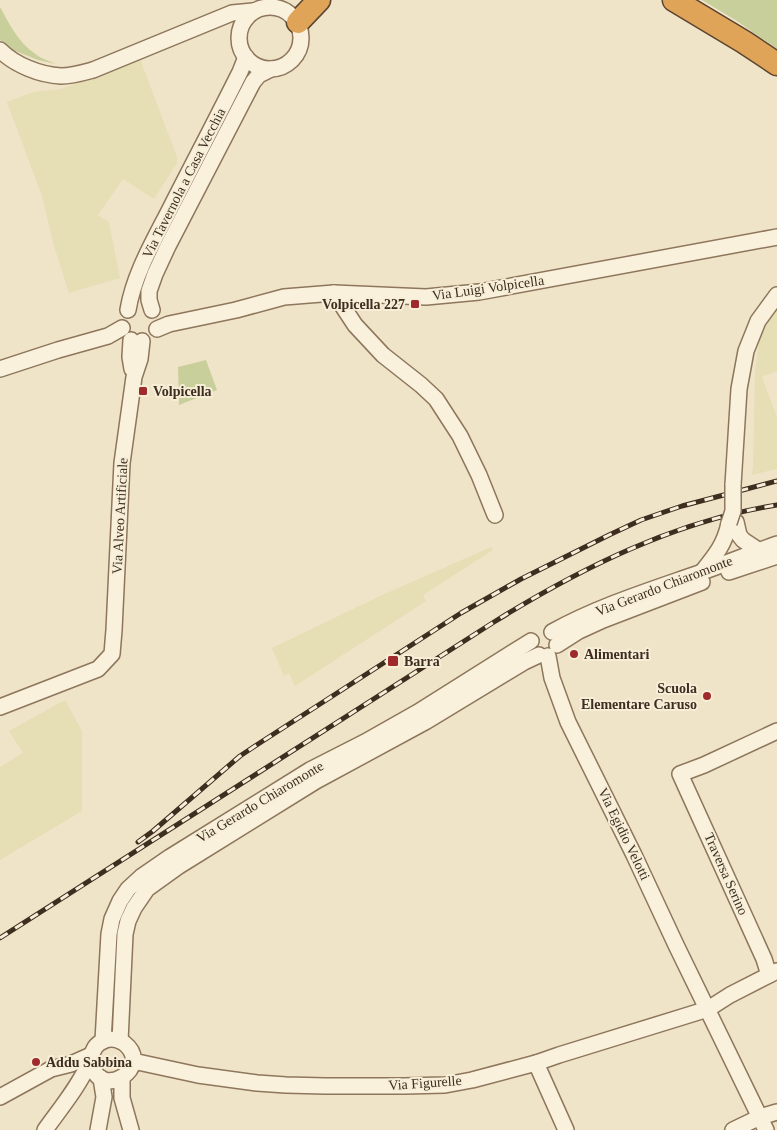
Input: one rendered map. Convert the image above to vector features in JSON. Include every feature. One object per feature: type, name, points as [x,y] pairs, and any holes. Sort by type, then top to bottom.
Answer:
[{"type":"highway","points":[[298,22],[319,0]]},
{"type":"highway","points":[[674,0],[777,64]]},
{"type":"highway","points":[[692,0],[777,54]]},
{"type":"street","points":[[0,50],[16,62],[48,75],[63,76],[77,74],[93,70],[232,13],[253,11],[263,7],[280,8],[290,13],[298,22],[301,32],[301,43],[298,53],[282,67],[261,68],[246,57],[240,48],[241,26],[253,11]]},
{"type":"street","points":[[216,19],[233,27],[240,33]]},
{"type":"street","name":"Via Tavernola a Casa Vecchia","points":[[128,310],[136,281],[155,238],[246,57]]},
{"type":"street","name":"Via Tavernola a Casa Vecchia","points":[[159,321],[149,300],[149,291],[155,274],[253,82],[259,75],[271,69]]},
{"type":"street","name":"Via Luigi Volpicella","points":[[159,321],[236,310],[284,297],[334,293],[426,297],[479,292],[777,237]]},
{"type":"street","points":[[334,293],[355,325],[383,355],[421,384],[436,399],[460,436],[479,475],[495,515]]},
{"type":"street","points":[[736,560],[733,526],[733,485],[739,389],[746,351],[758,322],[777,294]]},
{"type":"street","points":[[0,369],[108,336],[132,336],[150,339],[159,321],[146,307],[134,307],[128,310],[123,318],[132,336]]},
{"type":"street","name":"Via Alveo Artificiale","points":[[0,707],[98,669],[112,654],[122,463],[134,378],[130,357],[132,336]]},
{"type":"street","points":[[733,526],[743,540],[758,550]]},
{"type":"street","points":[[702,572],[717,553],[733,526]]},
{"type":"street","name":"Via Gerardo Chiaromonte","points":[[120,1041],[125,934],[134,908],[147,889],[179,866],[316,781],[418,726],[549,647],[603,620],[758,550],[777,544]]},
{"type":"street","name":"Via Gerardo Chiaromonte","points":[[549,647],[592,612],[736,560],[777,556]]},
{"type":"street","name":"Via Gerardo Chiaromonte","points":[[103,1041],[112,919],[128,889],[141,877],[310,770],[418,712],[531,641],[532,637],[539,631],[544,630],[549,647]]},
{"type":"street","name":"Via Egidio Velotti","points":[[531,641],[534,651],[549,647],[552,678],[568,722],[634,854],[763,1123]]},
{"type":"street","name":"Traversa Serino","points":[[773,973],[764,959],[680,774],[777,732]]},
{"type":"street","name":"Via Figurelle","points":[[133,1061],[198,1075],[257,1083],[325,1086],[445,1085],[536,1063],[708,1009],[730,995],[773,973]]},
{"type":"street","points":[[0,1097],[51,1069],[71,1064],[92,1068],[111,1081],[122,1078],[130,1071],[133,1061],[132,1055],[126,1044],[115,1039],[103,1041],[94,1049],[92,1068],[104,1097],[98,1130]]},
{"type":"street","points":[[536,1063],[566,1130]]},
{"type":"street","points":[[45,1130],[92,1068]]},
{"type":"street","points":[[122,1078],[122,1098],[131,1130]]},
{"type":"street","points":[[733,1130],[763,1123],[777,1112]]},
{"type":"shaded area","points":[[140,59],[177,157],[177,163],[154,199],[123,179],[98,215],[109,222],[120,278],[69,293],[54,246],[42,196],[7,102],[33,92],[61,89]]},
{"type":"shaded area","points":[[777,308],[777,371],[762,377],[777,417],[777,469],[751,475],[753,469],[755,371],[760,333]]},
{"type":"shaded area","points":[[491,547],[493,550],[423,595],[426,601],[295,686],[289,673],[284,676],[272,648],[380,596]]},
{"type":"shaded area","points":[[65,700],[82,731],[82,811],[0,860],[0,767],[23,753],[9,731]]},
{"type":"green space","points":[[702,0],[777,0],[777,49],[737,21]]},
{"type":"green space","points":[[0,7],[14,32],[28,49],[36,55],[56,64],[38,60],[13,50],[0,40]]},
{"type":"green space","points":[[206,360],[217,390],[179,405],[178,367]]},
{"type":"railway","points":[[138,842],[240,756],[461,613],[521,579],[641,520],[682,506],[777,481]]},
{"type":"railway","points":[[0,938],[494,622],[561,583],[595,565],[666,535],[702,522],[739,512],[777,505]]},
{"type":"place","name":"Volpicella 227","points":[[415,304]]},
{"type":"place","name":"Volpicella","points":[[143,391]]},
{"type":"place","name":"Alimentari","points":[[574,654]]},
{"type":"place","name":"Barra","points":[[393,661]]},
{"type":"place","name":"Scuola Elementare Caruso","points":[[707,696]]},
{"type":"place","name":"Addu Sabbina","points":[[36,1062]]}]
